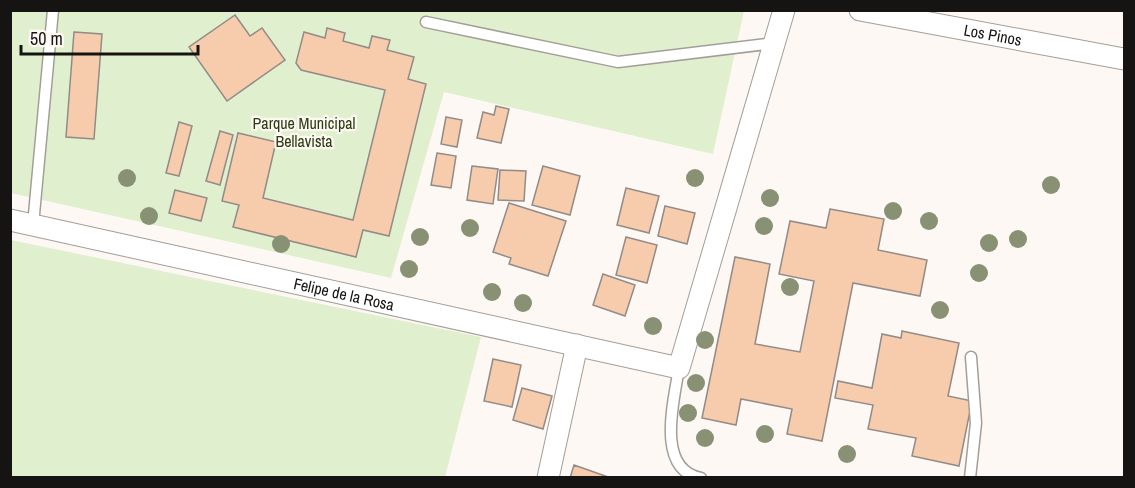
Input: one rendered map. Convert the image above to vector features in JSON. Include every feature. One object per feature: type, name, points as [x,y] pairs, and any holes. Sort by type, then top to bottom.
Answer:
[{"type":"street","points":[[679,368],[784,10]]},
{"type":"street","name":"Los Pinos","points":[[860,10],[1125,59]]},
{"type":"street","name":"Felipe de la Rosa","points":[[10,220],[679,368]]},
{"type":"street","points":[[548,477],[577,345]]},
{"type":"lane","points":[[33,225],[53,10]]},
{"type":"lane","points":[[426,22],[618,62],[775,43]]},
{"type":"lane","points":[[970,477],[976,423],[971,357]]},
{"type":"lane","points":[[679,368],[670,428],[673,456],[692,476],[701,477]]},
{"type":"green space","name":"Parque Municipal Bellavista","points":[[10,11],[744,11],[713,154],[444,92],[391,278],[11,193]]},
{"type":"green space","points":[[11,240],[481,337],[445,477],[11,477]]},
{"type":"building","points":[[235,15],[250,36],[262,28],[285,60],[227,101],[189,47]]},
{"type":"building","points":[[327,28],[345,33],[343,41],[369,48],[372,36],[390,40],[387,50],[414,57],[408,79],[426,84],[389,236],[363,230],[356,257],[233,227],[239,205],[222,201],[238,133],[276,142],[263,198],[353,220],[385,90],[301,70],[296,63],[304,32],[325,38]]},
{"type":"building","points":[[74,32],[102,34],[94,139],[66,137]]},
{"type":"building","points":[[496,106],[509,109],[501,143],[477,138],[483,112],[494,115]]},
{"type":"building","points":[[446,117],[462,120],[457,147],[441,144]]},
{"type":"building","points":[[179,122],[192,126],[179,176],[166,173]]},
{"type":"building","points":[[220,131],[233,135],[220,185],[206,181]]},
{"type":"building","points":[[437,153],[456,156],[451,188],[431,185]]},
{"type":"building","points":[[472,166],[498,169],[493,204],[467,200]]},
{"type":"building","points":[[543,166],[580,176],[570,215],[532,205]]},
{"type":"building","points":[[500,170],[526,171],[524,201],[498,200]]},
{"type":"building","points":[[626,188],[659,196],[649,233],[617,225]]},
{"type":"building","points":[[175,190],[207,198],[201,221],[169,213]]},
{"type":"building","points":[[509,203],[566,221],[548,276],[509,264],[511,258],[493,252]]},
{"type":"building","points":[[665,206],[695,213],[687,244],[658,236]]},
{"type":"building","points":[[830,209],[884,219],[878,250],[927,260],[920,296],[853,283],[822,441],[787,434],[792,409],[741,399],[736,425],[702,418],[735,257],[770,264],[755,344],[800,352],[814,281],[779,274],[790,221],[826,228]]},
{"type":"building","points":[[626,237],[657,245],[647,283],[616,275]]},
{"type":"building","points":[[603,274],[635,285],[625,316],[593,305]]},
{"type":"building","points":[[902,331],[959,343],[948,396],[972,401],[959,466],[912,456],[916,438],[868,429],[873,405],[835,398],[838,381],[872,388],[882,334],[901,338]]},
{"type":"building","points":[[493,359],[521,365],[512,407],[484,401]]},
{"type":"building","points":[[522,388],[552,396],[543,429],[513,420]]},
{"type":"building","points":[[574,465],[611,478],[570,478]]}]
